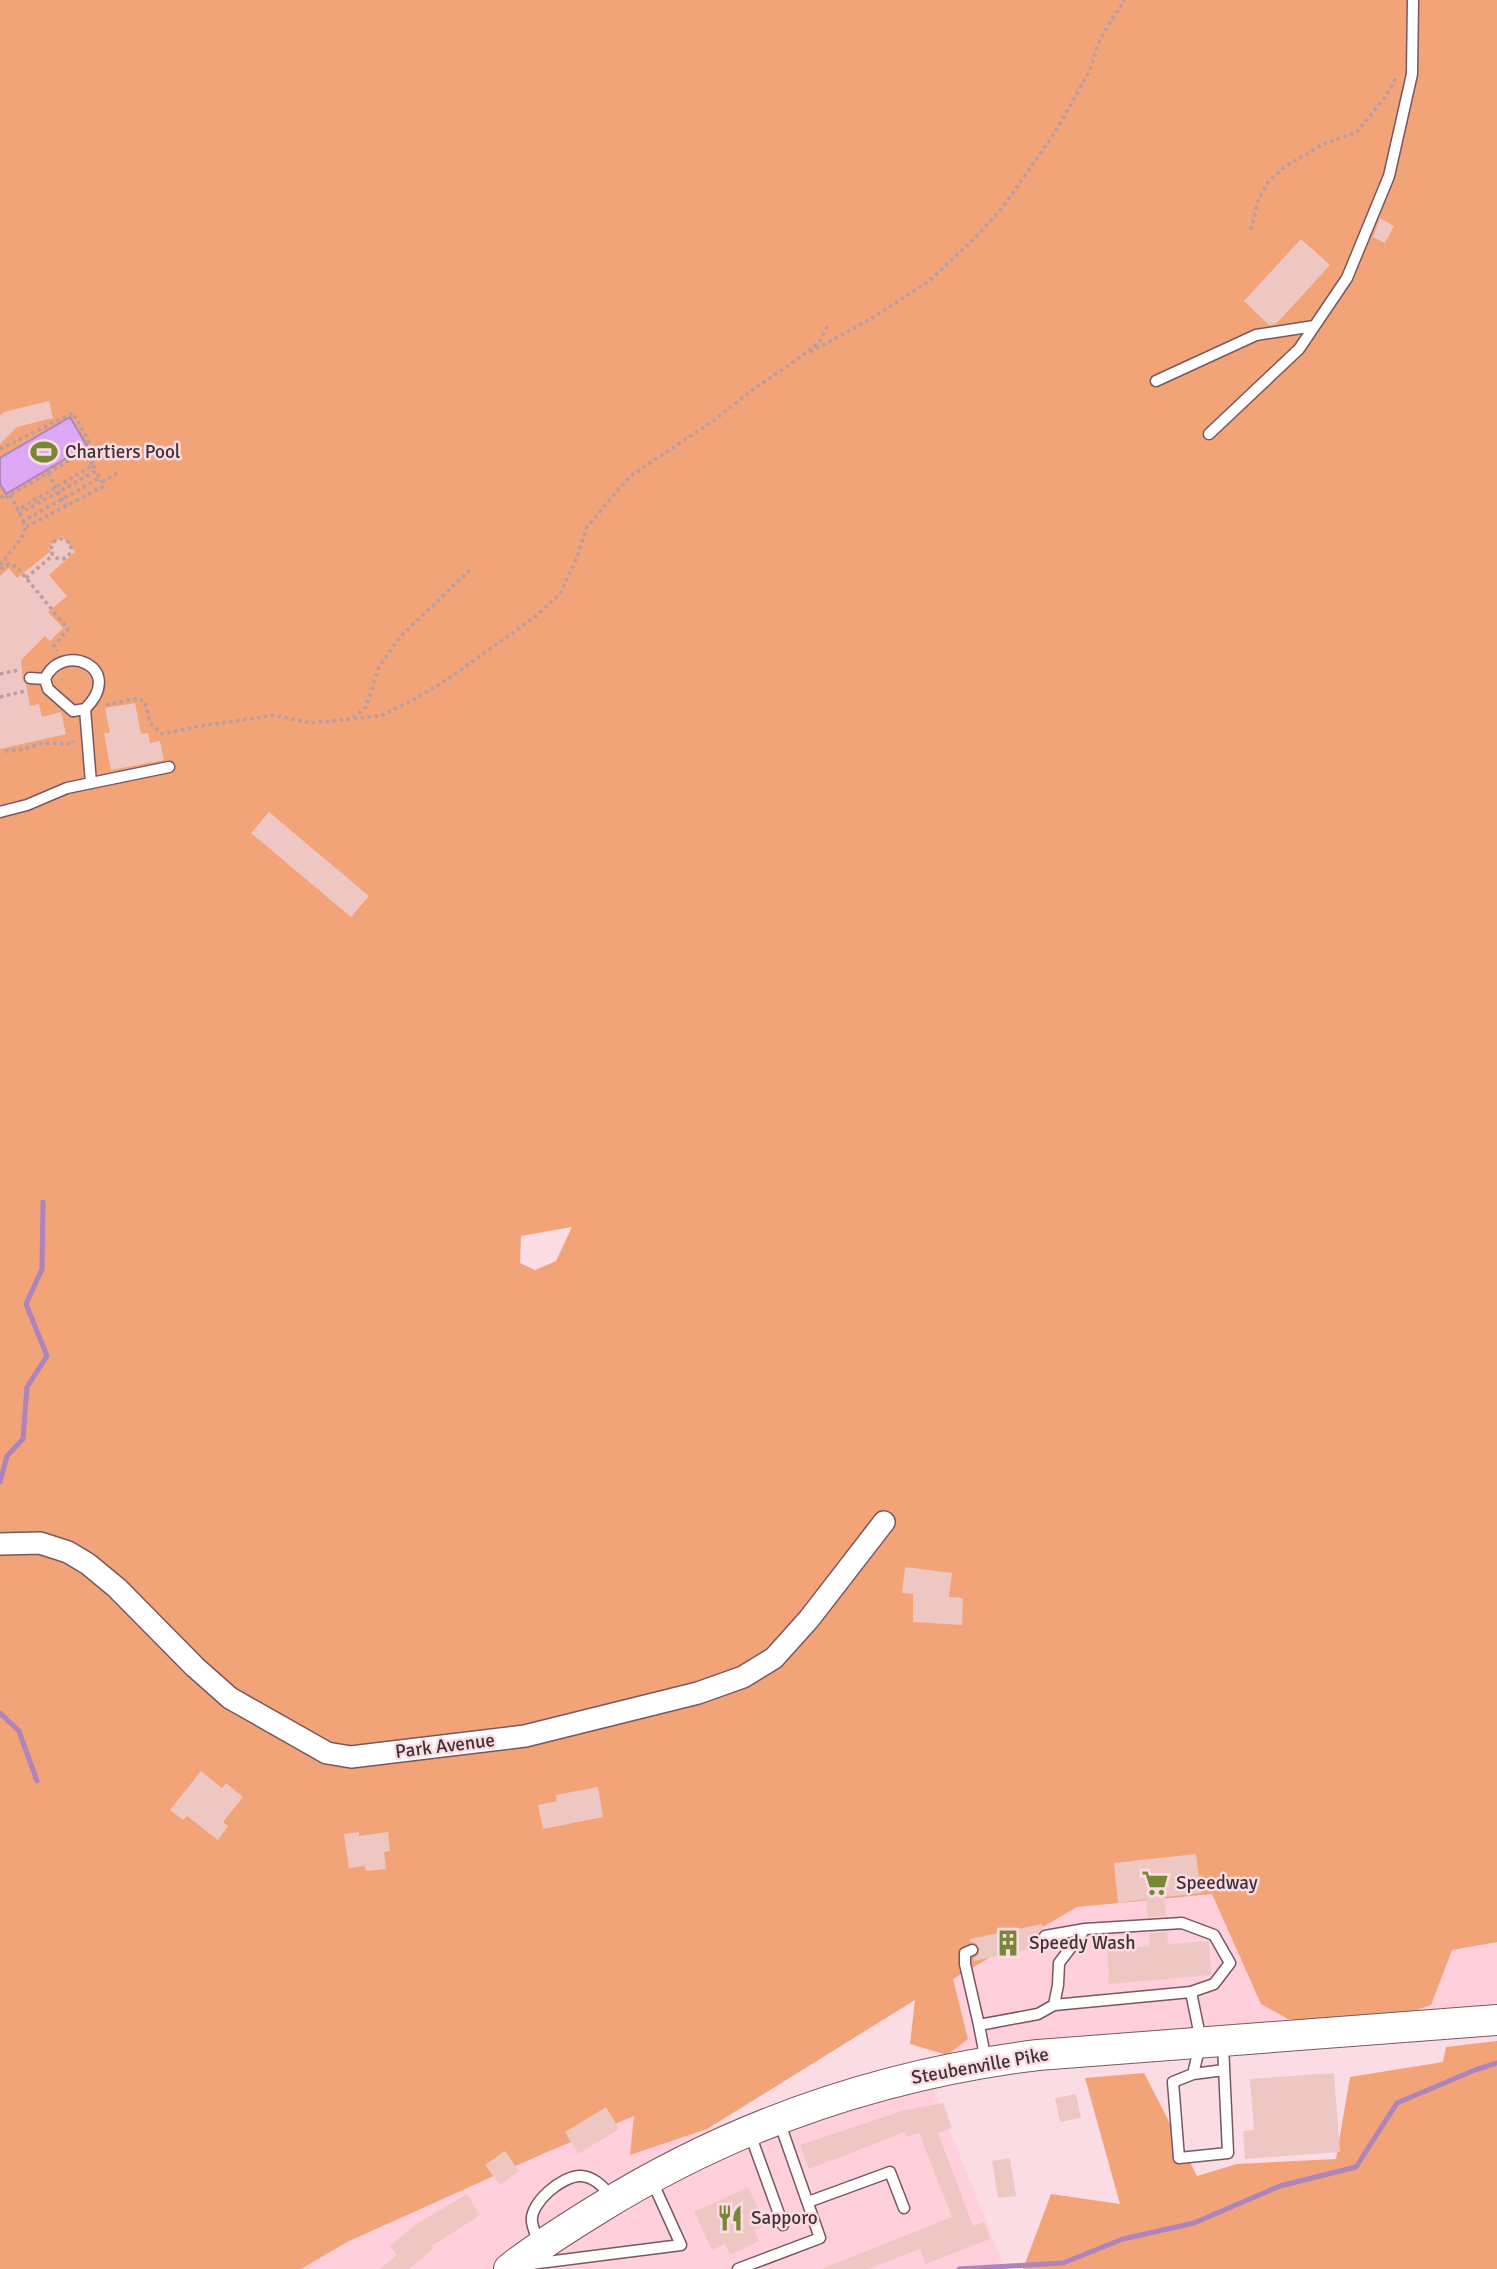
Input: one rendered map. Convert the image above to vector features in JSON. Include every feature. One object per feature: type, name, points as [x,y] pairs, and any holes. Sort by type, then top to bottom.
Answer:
[{"type":"main road","name":"Steubenville Pike","points":[[511,2268],[540,2246],[614,2199],[690,2157],[778,2119],[864,2089],[986,2061],[1212,2040],[1497,2020]]},
{"type":"street","name":"Park Avenue","points":[[0,1544],[40,1543],[68,1552],[88,1564],[117,1588],[195,1667],[230,1698],[327,1753],[351,1757],[525,1736],[698,1693],[743,1677],[774,1658],[809,1619],[884,1522]]},
{"type":"lane","points":[[1209,434],[1299,349],[1347,278],[1389,176],[1412,74],[1413,0]]},
{"type":"lane","points":[[1156,381],[1256,335],[1314,326]]},
{"type":"lane","points":[[80,660],[94,667],[100,680],[95,699],[85,709],[73,711],[48,690],[45,679],[48,672],[64,662],[80,660]]},
{"type":"lane","points":[[30,678],[45,679]]},
{"type":"lane","points":[[85,709],[91,783]]},
{"type":"lane","points":[[0,813],[68,788],[169,767]]},
{"type":"lane","points":[[979,2025],[1038,2014],[1054,2006],[1191,1992],[1214,1984],[1230,1963],[1214,1935],[1182,1923],[1085,1929],[1045,1936]]},
{"type":"lane","points":[[1054,2006],[1059,1963],[1085,1929]]},
{"type":"lane","points":[[972,1950],[965,1953],[965,1964],[986,2061]]},
{"type":"lane","points":[[1191,1992],[1224,2070],[1228,2153],[1180,2158],[1173,2082],[1193,2074],[1224,2070]]},
{"type":"lane","points":[[1193,2074],[1212,2040]]},
{"type":"lane","points":[[738,2269],[820,2238],[778,2119]]},
{"type":"lane","points":[[748,2131],[783,2225]]},
{"type":"lane","points":[[808,2202],[890,2172],[904,2208]]},
{"type":"lane","points":[[540,2246],[531,2221],[534,2210],[547,2193],[564,2181],[579,2176],[596,2180],[614,2199]]},
{"type":"lane","points":[[511,2268],[681,2245],[650,2178]]},
{"type":"path","points":[[169,734],[201,726],[275,715],[310,723],[380,716],[448,679],[536,615],[559,594],[578,557],[587,527],[629,477],[713,421],[798,359],[869,320],[929,281],[975,238],[1003,207],[1056,131],[1090,70],[1098,44],[1125,0]]},
{"type":"path","points":[[1251,230],[1258,201],[1268,182],[1283,168],[1322,144],[1357,132],[1385,97],[1413,47]]},
{"type":"path","points":[[798,359],[820,341],[828,325]]},
{"type":"path","points":[[0,449],[73,413],[92,447],[4,499],[0,492]]},
{"type":"path","points":[[0,567],[22,539],[26,527],[104,486],[85,451]]},
{"type":"path","points":[[19,511],[93,465]]},
{"type":"path","points":[[57,489],[96,471]]},
{"type":"path","points":[[23,521],[119,472]]},
{"type":"path","points":[[48,473],[66,506]]},
{"type":"path","points":[[10,495],[26,527]]},
{"type":"path","points":[[61,538],[67,541],[71,547],[68,556],[59,559],[53,555],[50,549],[53,542],[61,538]]},
{"type":"path","points":[[26,578],[53,555]]},
{"type":"path","points":[[0,567],[9,564],[17,567],[68,629],[54,646],[64,662]]},
{"type":"path","points":[[352,718],[366,707],[379,667],[400,637],[471,569]]},
{"type":"shaded area","points":[[0,0],[1497,0],[1497,1942],[1452,1950],[1431,2005],[1371,2025],[1288,2019],[1261,2004],[1212,1894],[1077,1907],[953,1979],[968,2039],[947,2055],[910,2044],[915,2000],[707,2129],[630,2155],[634,2116],[347,2242],[301,2269],[0,2269]],"holes":[[[572,1227],[556,1261],[535,1270],[520,1263],[521,1236]]]},
{"type":"shaded area","name":"Chartiers Pool","points":[[70,417],[87,446],[6,494],[0,484],[0,458]]},
{"type":"shaded area","points":[[1217,1839],[1278,1987],[1288,2019],[947,2055],[968,2039],[942,1941]]},
{"type":"shaded area","points":[[1497,1936],[1497,2007],[1410,2012],[1437,1947]]},
{"type":"shaded area","points":[[1497,2041],[1497,2269],[1023,2269],[1051,2194],[1120,2204],[1085,2078],[1144,2073],[1197,2176],[1237,2164],[1336,2159],[1350,2077],[1443,2062],[1446,2047]]},
{"type":"shaded area","points":[[649,2053],[707,2129],[926,2058],[935,2093],[1005,2269],[248,2269]]},
{"type":"building","points":[[1380,218],[1394,226],[1385,243],[1373,237]]},
{"type":"building","points":[[1301,239],[1330,265],[1276,324],[1269,325],[1244,301]]},
{"type":"building","points":[[49,401],[53,418],[17,427],[0,444],[0,416],[4,412]]},
{"type":"building","points":[[62,536],[75,552],[49,575],[67,596],[48,612],[63,628],[50,641],[45,636],[21,660],[30,706],[39,704],[42,717],[61,712],[66,734],[0,749],[0,576],[9,568],[17,578],[51,551],[48,548]]},
{"type":"building","points":[[135,703],[141,734],[148,733],[150,743],[160,741],[164,760],[111,770],[104,733],[110,733],[105,708]]},
{"type":"building","points":[[269,812],[369,896],[351,917],[251,833]]},
{"type":"building","points":[[905,1567],[952,1573],[949,1597],[963,1598],[962,1625],[913,1622],[913,1594],[902,1593]]},
{"type":"building","points":[[201,1771],[222,1788],[226,1783],[243,1797],[223,1822],[228,1826],[218,1840],[187,1816],[183,1820],[170,1810]]},
{"type":"building","points":[[598,1787],[603,1817],[543,1829],[538,1805],[557,1801],[556,1795]]},
{"type":"building","points":[[359,1832],[359,1836],[388,1832],[390,1851],[384,1852],[386,1869],[366,1871],[365,1866],[349,1868],[344,1834]]},
{"type":"building","points":[[1196,1854],[1201,1893],[1165,1897],[1166,1916],[1148,1917],[1146,1899],[1118,1903],[1114,1863]]},
{"type":"building","name":"Speedy Wash","points":[[1042,1924],[1043,1928],[1037,1938],[1047,1946],[974,1961],[979,1954],[979,1948],[976,1943],[970,1942],[970,1939]]},
{"type":"building","points":[[1167,1932],[1168,1944],[1209,1941],[1211,1975],[1109,1984],[1107,1950],[1150,1946],[1149,1933]]},
{"type":"building","points":[[1334,2073],[1340,2152],[1245,2159],[1243,2131],[1254,2130],[1250,2079]]},
{"type":"building","points":[[1076,2094],[1081,2118],[1060,2122],[1055,2098]]},
{"type":"building","points":[[943,2103],[952,2128],[938,2133],[973,2226],[984,2222],[990,2239],[926,2264],[920,2249],[868,2269],[821,2269],[952,2217],[919,2133],[907,2137],[905,2132],[809,2169],[800,2145],[901,2111]]},
{"type":"building","points":[[606,2107],[619,2129],[578,2154],[565,2132]]},
{"type":"building","points":[[505,2151],[519,2171],[500,2185],[485,2165]]},
{"type":"building","points":[[1010,2158],[1016,2196],[998,2198],[992,2161]]},
{"type":"building","name":"Sapporo","points":[[748,2187],[766,2225],[754,2230],[759,2241],[730,2255],[725,2244],[712,2250],[694,2212]]},
{"type":"building","points":[[467,2194],[480,2215],[432,2246],[434,2248],[409,2269],[380,2269],[397,2255],[390,2246],[415,2225]]},
{"type":"waterway","points":[[0,1482],[7,1456],[23,1439],[27,1387],[47,1356],[26,1304],[42,1269],[43,1202]]},
{"type":"waterway","points":[[0,1713],[19,1731],[37,1781]]},
{"type":"waterway","points":[[959,2269],[1063,2263],[1123,2239],[1194,2223],[1280,2186],[1356,2167],[1397,2103],[1497,2063]]},
{"type":"place","name":"Chartiers Pool","points":[[44,452]]},
{"type":"place","name":"Speedway","points":[[1155,1883]]},
{"type":"place","name":"Speedy Wash","points":[[1008,1943]]},
{"type":"place","name":"Sapporo","points":[[730,2218]]}]
